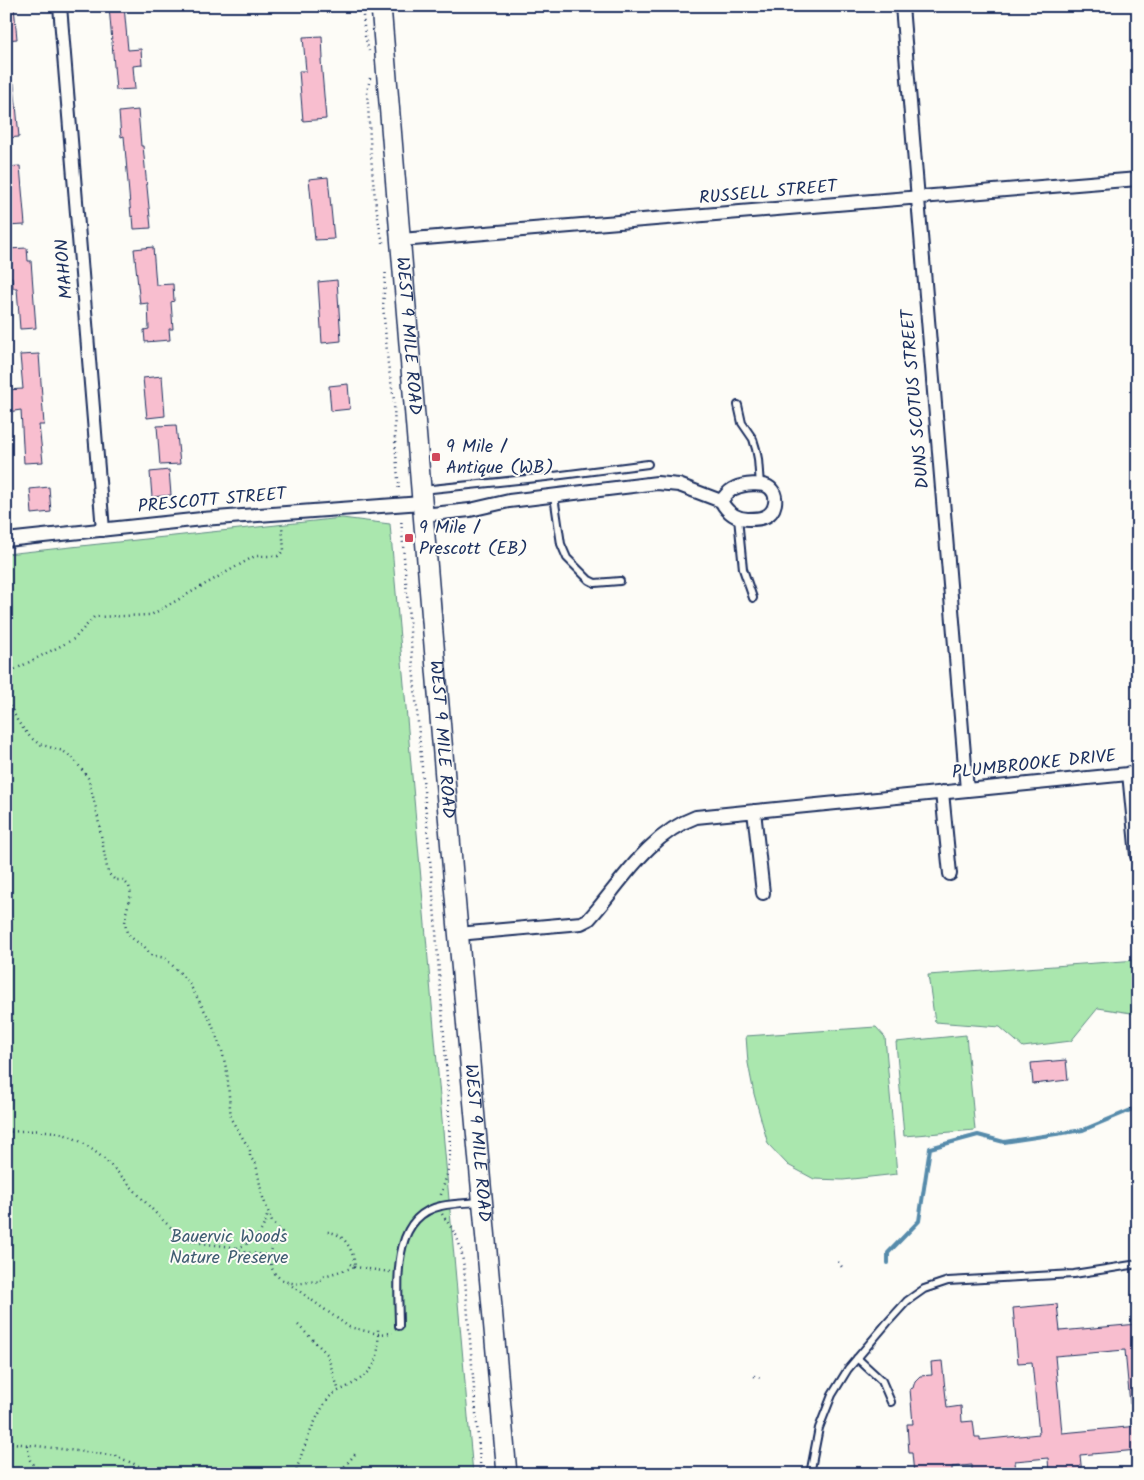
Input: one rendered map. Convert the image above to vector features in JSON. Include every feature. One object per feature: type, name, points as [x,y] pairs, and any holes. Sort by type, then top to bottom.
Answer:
[{"type":"main road","name":"WEST 9 MILE ROAD","points":[[381,6],[458,934],[506,1474]]},
{"type":"street","name":"MAHON","points":[[60,6],[103,530]]},
{"type":"street","name":"DUNS SCOTUS STREET","points":[[902,6],[967,790]]},
{"type":"street","name":"RUSSELL STREET","points":[[401,240],[1138,179]]},
{"type":"street","name":"PRESCOTT STREET","points":[[6,540],[281,512],[422,502],[470,510],[509,501],[658,483],[670,483],[695,490],[721,501]]},
{"type":"street","points":[[760,485],[769,488],[774,493],[776,502],[772,512],[764,517],[738,518],[726,509],[721,501],[736,487],[760,485]]},
{"type":"street","name":"PLUMBROOKE DRIVE","points":[[458,934],[581,923],[589,919],[654,842],[674,827],[696,817],[1133,773],[1137,856]]},
{"type":"street","name":"PLUMBROOKE DRIVE","points":[[942,792],[950,874]]},
{"type":"street","points":[[754,811],[764,893]]},
{"type":"lane","points":[[738,405],[742,423],[753,439],[756,449],[760,485]]},
{"type":"lane","points":[[422,502],[546,477],[648,464]]},
{"type":"lane","points":[[554,496],[561,544],[568,558],[588,580],[595,582],[620,581]]},
{"type":"lane","points":[[738,518],[743,569],[753,598]]},
{"type":"lane","points":[[399,1326],[399,1260],[404,1239],[411,1224],[426,1211],[440,1206],[481,1202]]},
{"type":"lane","points":[[810,1474],[820,1428],[827,1406],[836,1388],[857,1358],[907,1301],[924,1289],[948,1281],[1074,1274],[1138,1264]]},
{"type":"lane","points":[[857,1358],[882,1381],[891,1402]]},
{"type":"path","points":[[362,6],[365,36],[370,53]]},
{"type":"path","points":[[372,72],[367,92],[377,217],[385,252]]},
{"type":"path","points":[[386,265],[384,304],[388,364],[394,400],[399,490]]},
{"type":"path","points":[[6,674],[74,639],[94,618],[151,615],[255,556],[278,556],[284,550],[281,512]]},
{"type":"path","points":[[401,518],[445,1042],[450,1154],[448,1171],[440,1194],[440,1206],[443,1216],[456,1235],[462,1258],[481,1474]]},
{"type":"path","points":[[6,697],[18,722],[30,737],[40,744],[63,751],[74,759],[88,778],[96,808],[108,872],[115,880],[123,880],[129,886],[131,894],[125,923],[128,933],[134,940],[144,946],[151,955],[165,958],[180,973],[190,985],[211,1022],[222,1051],[227,1072],[231,1118],[250,1150],[250,1157],[256,1164],[262,1195],[272,1222],[282,1232],[276,1238],[271,1256],[270,1263],[273,1272],[279,1278],[293,1284],[319,1282],[324,1276],[355,1268],[399,1273]]},
{"type":"path","points":[[6,1132],[48,1131],[72,1137],[104,1159],[178,1233],[202,1243],[271,1256]]},
{"type":"path","points":[[236,1248],[248,1244],[260,1234],[268,1213]]},
{"type":"path","points":[[325,1232],[334,1233],[346,1242],[355,1268]]},
{"type":"path","points":[[838,1262],[842,1267]]},
{"type":"path","points":[[350,1264],[355,1268]]},
{"type":"path","points":[[285,1281],[349,1327],[378,1334],[399,1333],[399,1326]]},
{"type":"path","points":[[298,1325],[327,1354],[340,1391]]},
{"type":"path","points":[[295,1474],[329,1397],[359,1381],[376,1363],[378,1328]]},
{"type":"path","points":[[754,1376],[761,1378]]},
{"type":"path","points":[[6,1442],[116,1456],[157,1474]]},
{"type":"path","points":[[27,1445],[30,1460],[42,1474]]},
{"type":"path","points":[[338,1474],[356,1454]]},
{"type":"green space","name":"Bauervic Woods Nature Preserve","points":[[342,518],[390,524],[473,1474],[6,1474],[6,554]]},
{"type":"green space","points":[[1138,960],[1138,1014],[1098,1008],[1071,1041],[1023,1047],[1000,1027],[935,1022],[928,975]]},
{"type":"green space","points":[[876,1027],[885,1037],[897,1174],[843,1180],[814,1179],[788,1165],[768,1144],[754,1094],[748,1063],[746,1036]]},
{"type":"green space","points":[[966,1035],[975,1130],[904,1136],[896,1042]]},
{"type":"building","points":[[6,6],[14,6],[17,39],[6,40]]},
{"type":"building","points":[[109,6],[124,6],[128,50],[141,49],[142,65],[133,66],[135,89],[116,90]]},
{"type":"building","points":[[322,36],[323,59],[321,60],[326,119],[303,121],[299,71],[306,71],[303,37]]},
{"type":"building","points":[[6,83],[14,83],[19,137],[6,138]]},
{"type":"building","points":[[138,110],[151,228],[134,229],[133,216],[131,217],[124,136],[121,137],[119,112]]},
{"type":"building","points":[[20,166],[25,225],[6,226],[6,167]]},
{"type":"building","points":[[328,177],[334,239],[315,240],[309,179]]},
{"type":"building","points":[[153,247],[156,285],[173,284],[174,301],[171,302],[173,329],[169,329],[170,340],[145,342],[144,330],[149,329],[148,303],[140,304],[134,249]]},
{"type":"building","points":[[27,248],[28,261],[31,261],[36,328],[20,329],[17,288],[13,288],[12,277],[6,278],[6,259],[8,259],[7,249]]},
{"type":"building","points":[[337,280],[341,341],[322,343],[318,282]]},
{"type":"building","points":[[39,354],[44,425],[39,425],[43,462],[24,463],[21,410],[8,412],[6,390],[23,389],[20,355]]},
{"type":"building","points":[[162,376],[165,416],[147,418],[143,378]]},
{"type":"building","points":[[348,384],[350,409],[331,411],[329,386]]},
{"type":"building","points":[[176,425],[180,464],[160,465],[157,426]]},
{"type":"building","points":[[169,470],[171,495],[152,497],[150,472]]},
{"type":"building","points":[[49,487],[51,512],[32,514],[30,489]]},
{"type":"building","points":[[1066,1060],[1068,1080],[1033,1084],[1031,1063]]},
{"type":"building","points":[[1057,1304],[1060,1331],[1138,1324],[1138,1404],[1130,1404],[1125,1350],[1055,1356],[1062,1433],[1138,1426],[1138,1450],[1080,1455],[1082,1474],[1049,1474],[1048,1458],[1015,1461],[1016,1474],[995,1474],[994,1471],[972,1473],[972,1465],[952,1467],[952,1474],[914,1474],[912,1453],[909,1453],[907,1424],[913,1424],[910,1389],[913,1388],[915,1381],[920,1376],[932,1375],[931,1362],[942,1361],[947,1408],[961,1406],[962,1422],[973,1421],[975,1437],[980,1437],[980,1440],[1039,1434],[1032,1362],[1018,1363],[1013,1308]]},
{"type":"waterway","points":[[888,1263],[888,1253],[919,1221],[930,1148],[978,1135],[1004,1142],[1083,1130],[1138,1107]]},
{"type":"place","name":"9 Mile / Antique (WB)","points":[[436,457]]},
{"type":"place","name":"9 Mile / Prescott (EB)","points":[[409,538]]}]
